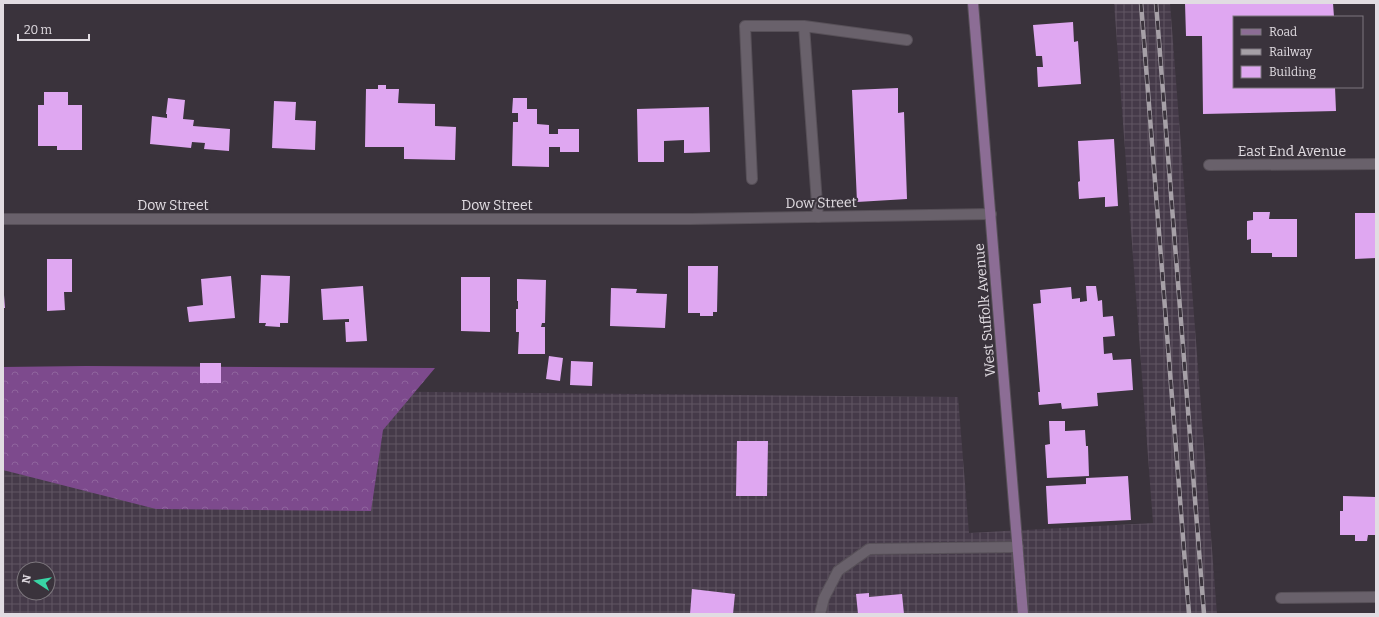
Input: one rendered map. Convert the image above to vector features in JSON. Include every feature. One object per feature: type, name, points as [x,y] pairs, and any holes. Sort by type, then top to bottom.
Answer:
[{"type":"main road","name":"West Suffolk Avenue","points":[[973,3],[1023,614]]},
{"type":"street","points":[[752,179],[745,26],[804,26],[907,40]]},
{"type":"street","points":[[804,26],[818,217]]},
{"type":"street","name":"East End Avenue","points":[[1208,165],[1376,164]]},
{"type":"street","name":"Dow Street","points":[[3,219],[691,219],[991,214]]},
{"type":"street","points":[[820,614],[824,598],[838,571],[869,549],[1018,547]]},
{"type":"street","points":[[1281,598],[1376,597]]},
{"type":"shaded area","points":[[1114,3],[1170,3],[1217,614],[3,614],[3,388],[958,397],[969,533],[1153,523]]},
{"type":"green space","points":[[3,367],[435,368],[383,430],[371,511],[156,509],[3,470]]},
{"type":"building","points":[[1185,3],[1333,3],[1334,16],[1233,16],[1233,88],[1335,88],[1336,111],[1203,114],[1202,36],[1186,36]]},
{"type":"building","points":[[1073,22],[1074,42],[1078,41],[1081,84],[1038,87],[1037,67],[1043,67],[1042,56],[1036,56],[1033,25]]},
{"type":"building","points":[[378,85],[386,85],[386,89],[399,89],[398,103],[435,104],[435,126],[456,127],[455,160],[404,159],[404,147],[365,147],[366,89],[378,89]]},
{"type":"building","points":[[898,88],[898,113],[904,112],[907,199],[857,202],[852,90]]},
{"type":"building","points":[[44,92],[68,92],[68,105],[82,105],[82,150],[57,150],[57,146],[38,146],[38,105],[44,105]]},
{"type":"building","points":[[168,98],[185,100],[183,119],[194,120],[193,126],[230,129],[229,151],[204,149],[205,143],[192,142],[191,148],[150,144],[152,116],[167,118]]},
{"type":"building","points":[[513,98],[527,98],[527,109],[537,109],[537,124],[549,125],[549,134],[558,134],[558,129],[579,129],[579,152],[560,152],[560,147],[549,147],[549,167],[512,166],[513,122],[518,122],[518,113],[512,113]]},
{"type":"building","points":[[274,101],[296,102],[295,120],[316,121],[315,150],[272,148]]},
{"type":"building","points":[[709,107],[710,152],[684,153],[684,140],[664,141],[664,162],[638,162],[637,109]]},
{"type":"building","points":[[1114,139],[1118,206],[1105,207],[1105,197],[1079,199],[1078,182],[1080,181],[1078,141]]},
{"type":"building","points":[[1253,212],[1270,212],[1269,219],[1297,219],[1297,257],[1272,257],[1272,253],[1251,253],[1251,239],[1247,240],[1247,221],[1253,220]]},
{"type":"building","points":[[1355,213],[1376,213],[1376,258],[1355,259]]},
{"type":"building","points":[[47,259],[72,259],[72,292],[64,292],[65,310],[47,311]]},
{"type":"building","points":[[688,266],[718,266],[717,312],[713,312],[713,316],[700,316],[700,313],[688,313]]},
{"type":"building","points":[[261,275],[290,276],[288,323],[280,323],[280,327],[265,326],[266,323],[259,323]]},
{"type":"building","points":[[231,276],[235,318],[189,322],[187,307],[203,305],[201,279]]},
{"type":"building","points":[[461,277],[490,277],[490,332],[461,331]]},
{"type":"building","points":[[517,279],[546,280],[545,323],[542,323],[541,327],[545,327],[545,354],[518,354],[519,332],[516,332],[516,309],[518,309]]},
{"type":"building","points":[[363,286],[367,341],[346,342],[345,322],[349,322],[349,319],[323,320],[321,289]]},
{"type":"building","points":[[1086,286],[1096,286],[1098,301],[1102,300],[1103,317],[1113,316],[1115,336],[1103,337],[1104,354],[1112,353],[1113,360],[1131,359],[1133,390],[1097,393],[1098,406],[1062,409],[1061,403],[1039,405],[1038,392],[1040,392],[1033,304],[1041,303],[1040,290],[1071,287],[1072,299],[1080,298],[1080,302],[1087,301]]},
{"type":"building","points":[[611,288],[637,289],[636,293],[667,294],[665,328],[610,326]]},
{"type":"building","points":[[4,295],[5,308],[3,308]]},
{"type":"building","points":[[549,356],[563,358],[560,381],[546,379]]},
{"type":"building","points":[[571,361],[593,362],[592,386],[570,385]]},
{"type":"building","points":[[200,363],[221,363],[221,383],[200,383]]},
{"type":"building","points":[[1049,421],[1065,421],[1065,431],[1085,430],[1086,446],[1088,446],[1089,476],[1047,478],[1045,445],[1050,444]]},
{"type":"building","points":[[737,441],[768,441],[767,496],[736,496]]},
{"type":"building","points":[[1128,476],[1131,520],[1048,524],[1046,486],[1086,484],[1086,478]]},
{"type":"building","points":[[1343,496],[1376,497],[1376,535],[1368,535],[1367,541],[1355,541],[1355,535],[1340,535],[1340,511],[1343,511]]},
{"type":"building","points":[[692,589],[735,594],[733,614],[690,614]]},
{"type":"building","points":[[869,593],[869,597],[902,594],[904,614],[858,614],[856,594]]},
{"type":"railway","points":[[1141,3],[1189,614]]},
{"type":"railway","points":[[1156,3],[1204,614]]}]
